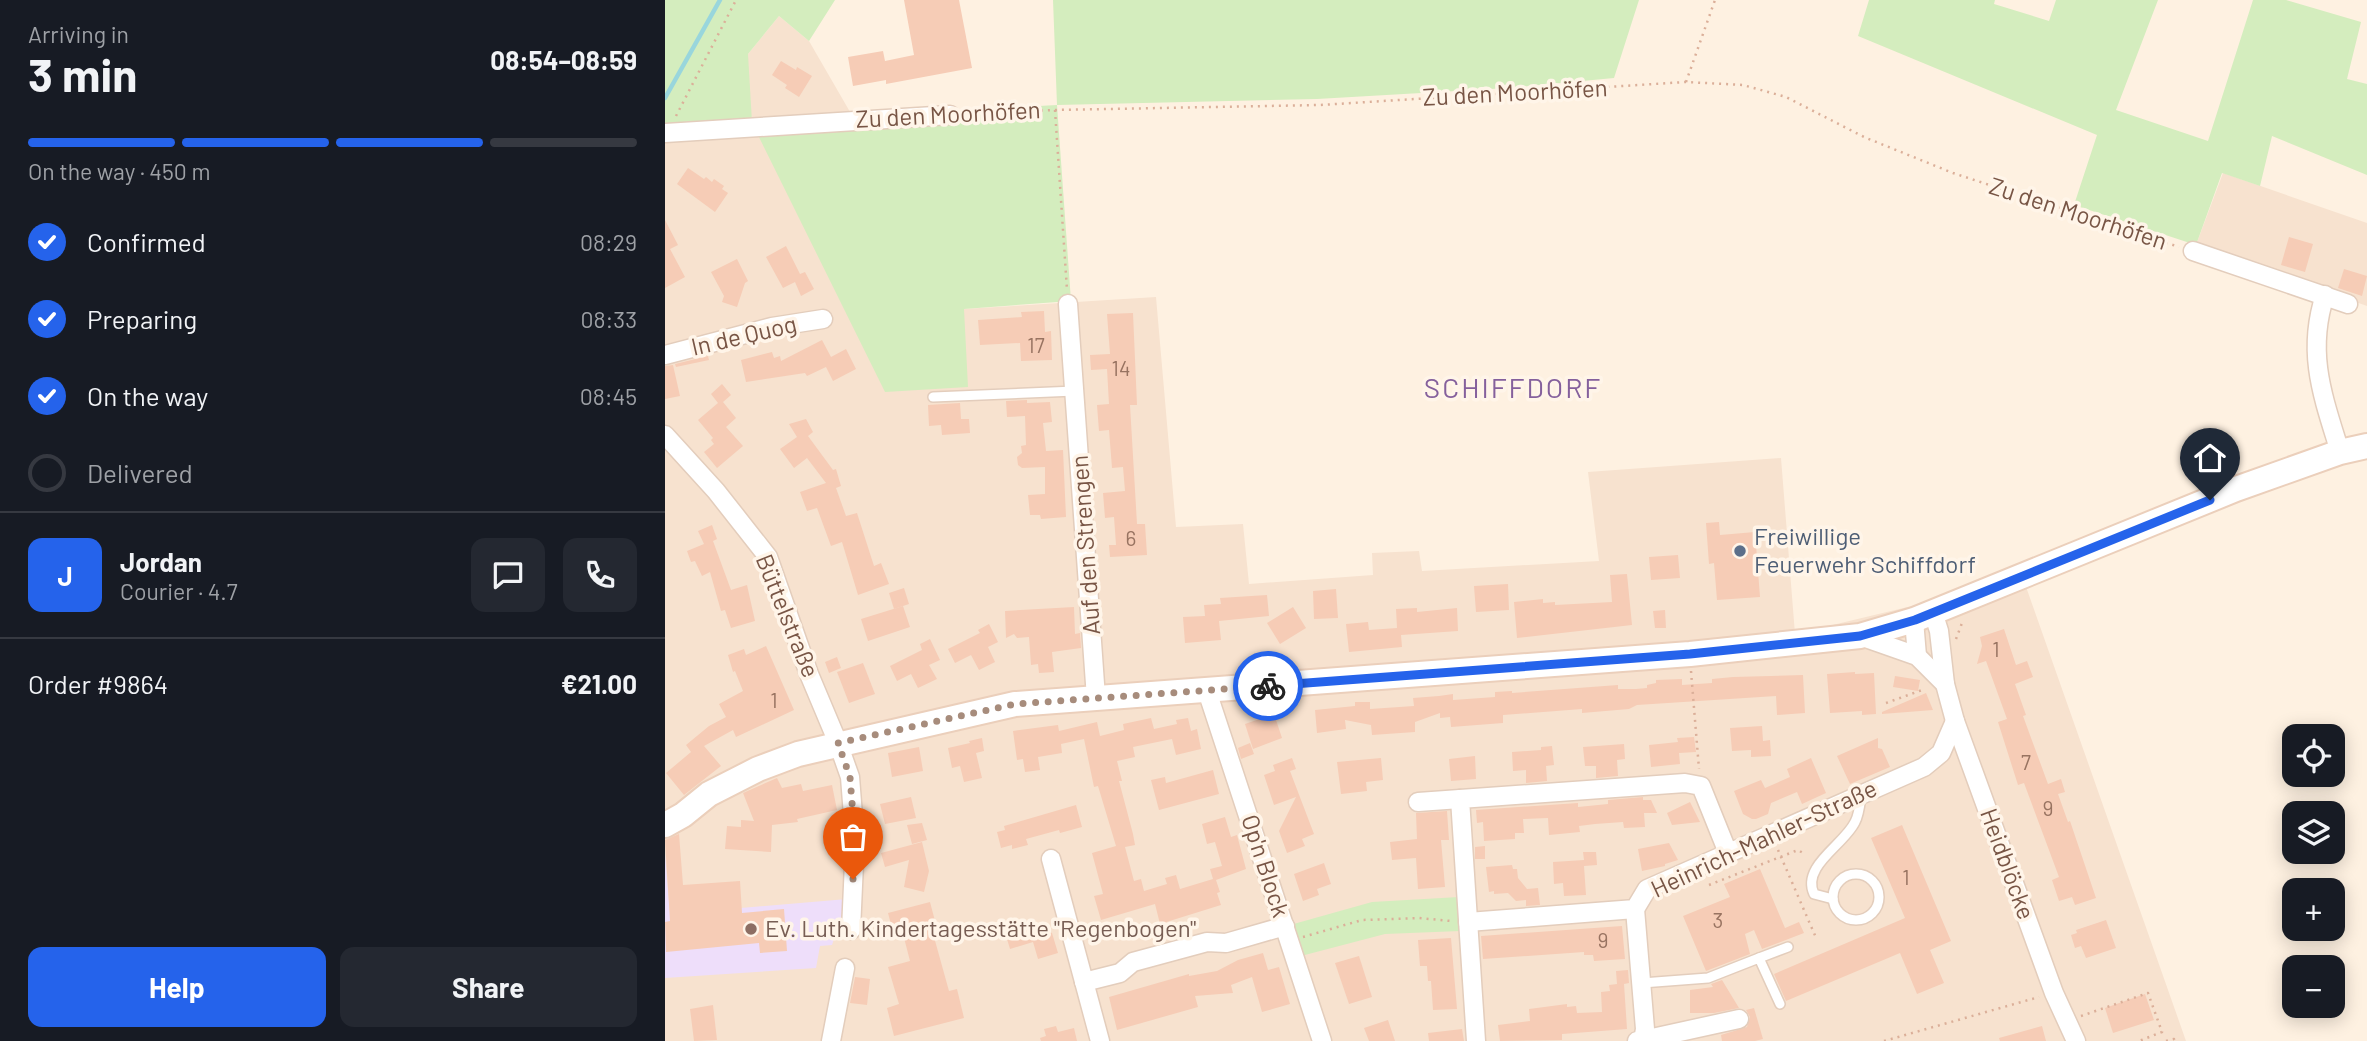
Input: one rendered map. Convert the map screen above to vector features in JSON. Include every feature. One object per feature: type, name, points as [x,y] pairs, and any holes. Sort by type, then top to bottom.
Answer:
[{"type":"street","name":"Zu den Moorhöfen","points":[[666,132],[950,115]]},
{"type":"street","name":"Zu den Moorhöfen","points":[[2193,251],[2348,304]]},
{"type":"street","points":[[2325,295],[2317,323],[2317,367],[2340,452]]},
{"type":"street","name":"Auf den Strengen","points":[[1068,304],[1096,698]]},
{"type":"street","name":"In de Quog","points":[[665,355],[772,327],[823,319]]},
{"type":"street","name":"Büttelstraße","points":[[665,435],[716,491],[768,557],[809,674],[838,743],[850,777],[855,841],[851,930]]},
{"type":"street","points":[[665,825],[683,815],[709,794],[758,769],[798,754],[1015,704],[1690,654],[1860,636],[1924,616],[2236,489],[2340,452],[2367,446]]},
{"type":"street","points":[[1917,656],[1924,616]]},
{"type":"street","name":"Heidblöcke","points":[[1924,616],[1939,631],[1945,684],[1955,721],[2054,993],[2076,1041]]},
{"type":"street","name":"Heidblöcke","points":[[1860,636],[1917,656],[1945,684]]},
{"type":"street","name":"Op'n Block","points":[[1207,691],[1322,1041]]},
{"type":"street","name":"Heinrich-Mahler-Straße","points":[[1468,922],[1635,909],[1647,889],[1924,767],[1941,753],[1955,721]]},
{"type":"street","points":[[1418,802],[1685,783],[1701,786],[1728,853]]},
{"type":"street","points":[[1460,799],[1476,1041]]},
{"type":"street","points":[[1052,859],[1100,1041]]},
{"type":"street","points":[[1635,909],[1645,1030],[1640,1040]]},
{"type":"street","points":[[1084,982],[1120,973],[1133,962],[1207,942],[1226,943],[1287,934]]},
{"type":"street","points":[[831,1041],[845,968]]},
{"type":"street","points":[[1640,1040],[1739,1019]]},
{"type":"lane","points":[[933,397],[1075,391]]},
{"type":"lane","points":[[1833,899],[1814,894],[1810,885],[1814,870],[1847,836],[1857,821],[1862,794]]},
{"type":"lane","points":[[1851,874],[1868,876],[1878,890],[1879,898],[1873,912],[1858,920],[1848,919],[1841,914],[1833,899],[1837,883],[1851,874]]},
{"type":"lane","points":[[1642,983],[1708,978],[1788,947]]},
{"type":"lane","points":[[1759,958],[1780,1004]]},
{"type":"path","points":[[666,132],[736,0]]},
{"type":"path","points":[[1686,82],[1715,0]]},
{"type":"path","name":"Zu den Moorhöfen","points":[[950,115],[1055,110],[1320,105],[1686,82],[1744,85],[1786,97],[1864,136],[1953,173],[2193,251]]},
{"type":"path","points":[[1055,110],[1068,304]]},
{"type":"path","points":[[1690,654],[1701,786]]},
{"type":"path","points":[[1886,703],[1945,684]]},
{"type":"path","points":[[1771,834],[1817,940]]},
{"type":"path","points":[[1710,885],[1780,855],[1798,850],[1803,853]]},
{"type":"path","points":[[1287,934],[1362,920],[1419,918],[1468,922]]},
{"type":"path","points":[[1884,1041],[2054,993]]},
{"type":"path","points":[[2067,1020],[2148,993],[2162,1032],[2139,1041]]},
{"type":"path","points":[[2166,1041],[2174,1038],[2175,1041]]},
{"type":"shaded area","points":[[779,16],[809,41],[964,309],[1156,297],[1176,527],[1243,524],[1249,584],[1373,575],[1372,553],[1419,551],[1422,571],[1599,561],[1588,472],[1781,458],[1795,634],[1916,605],[2018,564],[2186,1041],[665,1041],[665,130],[748,54]]},
{"type":"shaded area","points":[[2223,173],[2367,223],[2367,306],[2196,245]]},
{"type":"shaded area","name":"Ev. Luth. Kindertagesstätte \"Regenbogen\"","points":[[665,854],[670,914],[847,899],[832,945],[820,946],[816,968],[665,978]]},
{"type":"green space","points":[[665,0],[835,0],[809,41],[779,16],[748,54],[752,122],[1057,105],[1071,301],[964,309],[968,387],[885,392],[752,123],[665,130]]},
{"type":"green space","points":[[1053,0],[1639,0],[1614,78],[1508,88],[1317,99],[1057,105]]},
{"type":"green space","points":[[1869,0],[1995,0],[1994,4],[2049,21],[2056,0],[2158,0],[2116,110],[2208,141],[2253,0],[2286,0],[2361,22],[2347,79],[2367,84],[2367,175],[2272,136],[2260,186],[2222,173],[2196,245],[2074,205],[2097,135],[1858,36]]},
{"type":"green space","points":[[1459,897],[1460,931],[1385,934],[1301,956],[1290,925],[1372,902]]},
{"type":"building","points":[[904,0],[959,0],[972,68],[886,84],[886,80],[853,86],[848,57],[883,51],[885,61],[914,55]]},
{"type":"building","points":[[781,61],[812,76],[799,97],[772,75]]},
{"type":"building","points":[[688,168],[704,179],[706,177],[712,182],[714,179],[724,186],[722,189],[728,193],[715,212],[677,184]]},
{"type":"building","points":[[665,220],[678,245],[670,249],[685,277],[665,288]]},
{"type":"building","points":[[2289,237],[2313,244],[2305,272],[2281,265]]},
{"type":"building","points":[[786,246],[800,274],[805,272],[814,289],[801,296],[795,282],[783,288],[766,257]]},
{"type":"building","points":[[737,259],[748,281],[737,307],[722,302],[724,296],[711,272]]},
{"type":"building","points":[[2344,269],[2367,276],[2362,296],[2338,288]]},
{"type":"building","points":[[1044,311],[1045,332],[1051,331],[1052,360],[1021,361],[1020,343],[980,345],[978,320],[1022,317],[1021,312]]},
{"type":"building","points":[[1133,313],[1137,405],[1130,405],[1137,524],[1145,524],[1147,555],[1110,557],[1109,545],[1116,545],[1114,517],[1105,518],[1103,493],[1125,491],[1123,467],[1112,468],[1109,430],[1099,431],[1097,405],[1109,404],[1107,369],[1091,370],[1090,355],[1110,354],[1107,314]]},
{"type":"building","points":[[822,340],[831,357],[846,349],[856,369],[833,381],[826,367],[807,376],[805,373],[746,382],[741,360],[772,352],[774,358],[780,356],[781,361]]},
{"type":"building","points":[[708,356],[709,360],[676,367],[675,364]]},
{"type":"building","points":[[673,365],[680,396],[665,399],[665,366]]},
{"type":"building","points":[[722,384],[731,395],[723,402],[736,418],[726,427],[743,446],[717,468],[704,452],[714,444],[711,440],[713,438],[698,420],[718,403],[711,394]]},
{"type":"building","points":[[1027,400],[1027,403],[1050,402],[1052,422],[1043,423],[1046,451],[1063,450],[1066,517],[1041,519],[1040,515],[1030,515],[1028,495],[1045,494],[1045,467],[1022,468],[1018,465],[1017,457],[1022,453],[1021,446],[1026,445],[1025,416],[1007,417],[1006,401]]},
{"type":"building","points":[[960,403],[961,419],[969,419],[970,433],[942,435],[941,425],[929,426],[928,405]]},
{"type":"building","points":[[806,419],[813,432],[808,436],[833,470],[836,469],[841,486],[836,488],[846,516],[857,513],[874,566],[881,563],[889,584],[858,595],[842,542],[831,546],[817,508],[807,511],[800,492],[826,483],[807,458],[794,468],[780,449],[797,437],[789,424]]},
{"type":"building","points":[[1719,522],[1720,535],[1755,532],[1760,597],[1717,600],[1714,563],[1709,564],[1706,523]]},
{"type":"building","points":[[712,525],[717,539],[713,541],[731,590],[747,585],[755,621],[731,628],[725,610],[721,611],[710,572],[702,576],[695,561],[691,562],[687,551],[704,544],[698,531]]},
{"type":"building","points":[[1678,555],[1680,578],[1651,580],[1649,557]]},
{"type":"building","points":[[1627,574],[1632,625],[1517,638],[1514,602],[1543,599],[1543,603],[1555,602],[1555,605],[1612,602],[1610,575]]},
{"type":"building","points":[[1508,584],[1509,610],[1476,612],[1474,586]]},
{"type":"building","points":[[904,588],[909,604],[894,609],[889,593]]},
{"type":"building","points":[[1336,589],[1338,618],[1314,619],[1313,591]]},
{"type":"building","points":[[1267,595],[1269,616],[1219,621],[1221,640],[1185,643],[1183,617],[1205,616],[1204,605],[1221,604],[1220,598]]},
{"type":"building","points":[[903,606],[910,627],[868,641],[861,619]]},
{"type":"building","points":[[1074,607],[1075,634],[1080,633],[1081,648],[1052,652],[1054,672],[1039,673],[1038,664],[1031,665],[1029,637],[1017,638],[1014,634],[1006,638],[1005,611]]},
{"type":"building","points":[[1293,607],[1306,628],[1280,644],[1267,623]]},
{"type":"building","points":[[1417,608],[1417,612],[1457,608],[1458,631],[1401,635],[1402,647],[1349,652],[1346,624],[1368,622],[1369,630],[1397,628],[1396,609]]},
{"type":"building","points":[[1665,610],[1666,628],[1655,628],[1653,611]]},
{"type":"building","points":[[989,624],[998,642],[988,647],[995,662],[979,670],[971,655],[955,663],[948,649],[980,633],[978,630]]},
{"type":"building","points":[[2004,629],[2016,665],[2027,661],[2033,677],[2015,684],[2026,715],[2023,716],[2048,784],[2061,779],[2065,792],[2058,794],[2096,898],[2075,905],[2072,897],[2059,901],[2052,880],[2059,877],[2024,783],[2018,785],[1998,722],[2007,719],[1986,661],[1977,664],[1982,646],[1980,637]]},
{"type":"building","points":[[930,639],[940,660],[929,665],[937,679],[918,688],[911,674],[897,681],[890,666],[922,650],[920,644]]},
{"type":"building","points":[[766,646],[794,710],[736,737],[733,730],[704,746],[721,766],[684,795],[666,773],[691,752],[686,745],[709,726],[726,717],[719,704],[743,691],[728,655],[744,649],[746,655]]},
{"type":"building","points":[[837,657],[841,668],[829,673],[825,662]]},
{"type":"building","points":[[863,663],[875,694],[849,703],[837,672]]},
{"type":"building","points":[[1874,673],[1876,714],[1862,715],[1862,711],[1830,713],[1827,674]]},
{"type":"building","points":[[1803,675],[1805,713],[1777,715],[1776,696],[1637,705],[1629,709],[1582,713],[1582,709],[1503,715],[1503,723],[1451,727],[1450,717],[1440,718],[1440,713],[1415,722],[1415,732],[1372,735],[1371,725],[1345,720],[1346,729],[1317,733],[1315,710],[1355,706],[1355,702],[1370,702],[1370,709],[1414,706],[1413,698],[1453,694],[1453,700],[1495,697],[1495,692],[1618,685],[1618,689],[1647,688],[1647,685],[1656,683],[1656,680],[1682,679],[1682,685],[1712,683],[1712,679],[1733,677]]},
{"type":"building","points":[[1895,676],[1920,680],[1918,691],[1893,687]]},
{"type":"building","points":[[1926,693],[1933,710],[1882,714],[1882,712]]},
{"type":"building","points":[[1274,714],[1282,738],[1253,749],[1245,724]]},
{"type":"building","points":[[1151,718],[1154,729],[1177,724],[1176,720],[1188,718],[1191,731],[1197,729],[1201,749],[1176,755],[1172,739],[1133,747],[1135,757],[1117,761],[1122,781],[1119,781],[1135,845],[1125,847],[1134,881],[1141,879],[1144,891],[1167,884],[1165,878],[1176,875],[1180,889],[1213,879],[1210,869],[1222,866],[1215,842],[1207,844],[1202,824],[1225,817],[1231,837],[1237,835],[1246,869],[1216,880],[1221,905],[1160,924],[1155,904],[1101,920],[1094,896],[1103,894],[1092,853],[1116,846],[1098,786],[1094,787],[1084,739],[1061,744],[1062,753],[1038,757],[1040,770],[1025,772],[1023,759],[1017,760],[1013,731],[1058,725],[1059,731],[1097,722],[1100,736],[1124,730],[1123,724]]},
{"type":"building","points":[[1762,726],[1763,741],[1770,740],[1771,756],[1751,757],[1751,750],[1732,751],[1730,728]]},
{"type":"building","points":[[1694,737],[1696,752],[1679,753],[1680,764],[1651,767],[1649,745],[1678,742],[1677,738]]},
{"type":"building","points":[[982,738],[984,751],[976,753],[982,778],[964,782],[960,766],[952,768],[948,748]]},
{"type":"building","points":[[1878,738],[1878,748],[1882,749],[1890,767],[1850,784],[1837,756]]},
{"type":"building","points":[[1250,743],[1254,754],[1241,759],[1238,748]]},
{"type":"building","points":[[1624,744],[1625,759],[1617,760],[1618,776],[1596,778],[1596,766],[1585,766],[1583,747]]},
{"type":"building","points":[[1552,746],[1554,765],[1546,766],[1547,781],[1526,783],[1526,770],[1513,771],[1512,752],[1541,750],[1541,747]]},
{"type":"building","points":[[919,747],[923,771],[892,777],[888,753]]},
{"type":"building","points":[[1475,756],[1476,779],[1451,781],[1449,759]]},
{"type":"building","points":[[1292,758],[1296,769],[1290,771],[1314,834],[1302,839],[1305,846],[1287,853],[1279,831],[1296,797],[1274,805],[1264,775],[1275,771],[1273,765]]},
{"type":"building","points":[[1381,758],[1383,780],[1366,782],[1367,791],[1341,794],[1337,762]]},
{"type":"building","points":[[1811,758],[1826,793],[1802,804],[1797,792],[1771,803],[1768,814],[1756,819],[1743,814],[1734,791],[1761,780],[1765,788],[1790,777],[1787,769]]},
{"type":"building","points":[[1213,770],[1219,794],[1159,810],[1151,780],[1165,777],[1166,783]]},
{"type":"building","points":[[777,778],[782,788],[801,784],[803,791],[832,785],[837,810],[797,819],[798,822],[772,825],[771,852],[725,849],[727,826],[741,827],[741,820],[754,821],[743,793]]},
{"type":"building","points":[[911,797],[916,818],[885,824],[880,804]]},
{"type":"building","points":[[1643,797],[1643,800],[1651,800],[1657,813],[1644,813],[1645,827],[1624,828],[1623,822],[1595,824],[1579,826],[1580,832],[1549,835],[1548,818],[1523,819],[1524,833],[1515,833],[1515,839],[1484,841],[1483,822],[1477,823],[1476,810],[1578,803],[1578,807],[1608,804],[1608,800]]},
{"type":"building","points":[[1690,802],[1700,822],[1672,825],[1667,813]]},
{"type":"building","points":[[1076,805],[1082,827],[1026,839],[1028,845],[1012,849],[1012,845],[1001,848],[997,832],[1005,830],[1004,826]]},
{"type":"building","points":[[1447,811],[1449,840],[1441,840],[1445,887],[1418,889],[1416,858],[1392,860],[1390,842],[1417,839],[1416,813]]},
{"type":"building","points":[[922,823],[927,840],[912,844],[907,825]]},
{"type":"building","points":[[1902,825],[1951,941],[1930,950],[1944,983],[1917,994],[1900,953],[1786,1001],[1774,974],[1905,918],[1871,838]]},
{"type":"building","points":[[679,834],[683,885],[740,881],[742,913],[784,909],[787,951],[760,953],[759,943],[666,952],[665,922],[670,921],[665,840]]},
{"type":"building","points":[[922,842],[929,871],[924,892],[904,887],[909,860],[885,867],[881,853]]},
{"type":"building","points":[[1669,843],[1678,860],[1642,871],[1638,849]]},
{"type":"building","points":[[1485,846],[1485,859],[1475,859],[1475,847]]},
{"type":"building","points":[[1583,852],[1596,852],[1597,865],[1584,866],[1586,895],[1564,896],[1563,883],[1554,884],[1553,862],[1584,860]]},
{"type":"building","points":[[1324,863],[1331,884],[1317,889],[1319,895],[1303,901],[1294,874]]},
{"type":"building","points":[[1512,865],[1513,869],[1517,869],[1518,878],[1527,889],[1538,888],[1540,905],[1526,906],[1526,900],[1516,901],[1508,893],[1489,892],[1486,867]]},
{"type":"building","points":[[1760,869],[1785,928],[1799,922],[1804,933],[1762,949],[1754,930],[1745,934],[1750,954],[1706,971],[1683,916],[1730,897],[1724,884]]},
{"type":"building","points":[[930,902],[939,936],[934,937],[949,991],[957,989],[964,1018],[894,1036],[887,1008],[899,1004],[888,967],[910,961],[902,930],[893,932],[888,913]]},
{"type":"building","points":[[2106,920],[2116,948],[2086,958],[2081,946],[2075,948],[2071,935],[2077,933],[2076,930]]},
{"type":"building","points":[[1030,921],[1052,933],[1058,953],[1038,959],[1033,942],[1010,949],[1004,929]]},
{"type":"building","points":[[1622,926],[1625,959],[1594,961],[1593,955],[1584,955],[1584,952],[1483,959],[1481,936]]},
{"type":"building","points":[[1451,938],[1457,1009],[1433,1010],[1431,981],[1428,981],[1427,966],[1420,966],[1418,940]]},
{"type":"building","points":[[1263,953],[1268,970],[1279,967],[1290,1004],[1262,1012],[1252,977],[1231,985],[1233,993],[1195,996],[1198,1007],[1117,1030],[1109,997],[1189,974],[1217,971],[1238,960]]},
{"type":"building","points":[[1359,956],[1372,997],[1349,1004],[1335,963]]},
{"type":"building","points":[[1628,970],[1629,983],[1624,984],[1627,1029],[1562,1034],[1562,1040],[1500,1041],[1498,1025],[1530,1021],[1529,1009],[1567,1004],[1567,1007],[1576,1006],[1577,1013],[1602,1012],[1601,992],[1610,991],[1609,985],[1617,984],[1616,971]]},
{"type":"building","points":[[855,977],[870,979],[867,1005],[850,1003]]},
{"type":"building","points":[[1722,980],[1739,1008],[1714,1013],[1690,1013],[1690,990],[1713,987],[1711,984]]},
{"type":"building","points":[[2145,994],[2154,1020],[2113,1033],[2105,1008]]},
{"type":"building","points":[[713,1005],[717,1040],[694,1041],[690,1009]]},
{"type":"building","points":[[1754,1008],[1763,1039],[1722,1041],[1721,1035],[1747,1027],[1750,1017],[1746,1010]]},
{"type":"building","points":[[1388,1020],[1395,1041],[1369,1041],[1364,1028]]},
{"type":"building","points":[[1056,1026],[1058,1032],[1074,1028],[1077,1041],[1041,1041],[1040,1038],[1046,1036],[1044,1029]]},
{"type":"building","points":[[2042,1026],[2046,1041],[2000,1041],[1999,1038]]},
{"type":"building","points":[[1462,1029],[1464,1041],[1429,1041],[1428,1033]]},
{"type":"waterway","points":[[665,98],[720,0]]},
{"type":"way so far","points":[[853,879],[855,841],[850,777],[838,743],[1015,704],[1268,686]]},
{"type":"place","name":"Freiwillige Feuerwehr Schiffdorf","points":[[1740,551]]},
{"type":"place","name":"Ev. Luth. Kindertagesstätte \"Regenbogen\"","points":[[751,929]]},
{"type":"district","name":"SCHIFFDORF","points":[[1513,388]]},
{"type":"route","points":[[1268,686],[1690,654],[1860,636],[1915,620],[2210,500]]}]
